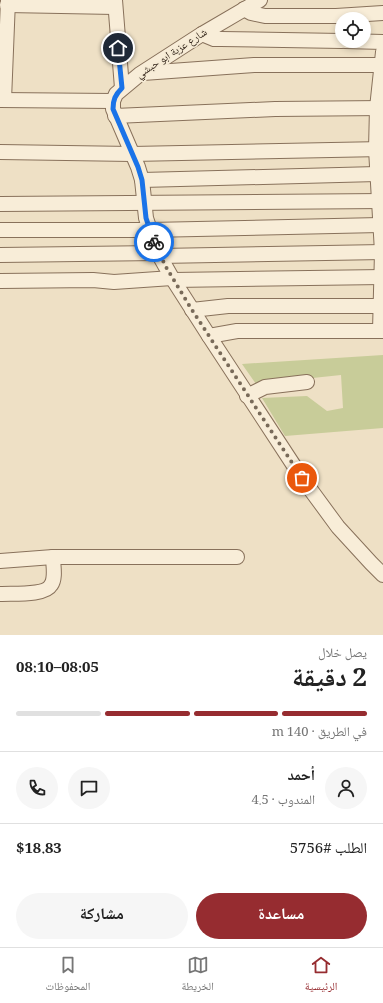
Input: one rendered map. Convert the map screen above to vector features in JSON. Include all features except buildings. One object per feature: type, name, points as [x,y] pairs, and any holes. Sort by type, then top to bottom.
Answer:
[{"type":"street","name":"شارع عزبة ابو حبشي","points":[[113,102],[116,94],[140,74],[202,34],[260,0]]},
{"type":"street","points":[[122,88],[115,4],[6,10],[3,46],[2,100],[113,102],[115,116],[142,180],[146,218],[150,230],[159,254],[173,279],[247,396],[302,478],[334,521],[383,575]]},
{"type":"street","points":[[244,9],[251,13],[265,16],[336,16],[383,13]]},
{"type":"street","points":[[202,34],[214,39],[335,41]]},
{"type":"street","points":[[371,42],[383,42]]},
{"type":"street","points":[[140,74],[200,68],[254,65],[383,61],[379,149],[382,252],[382,331],[252,331],[230,332],[209,336]]},
{"type":"street","points":[[115,116],[275,109],[380,108]]},
{"type":"street","points":[[0,152],[132,154],[379,149]]},
{"type":"street","points":[[142,180],[379,174]]},
{"type":"street","points":[[0,204],[381,201]]},
{"type":"street","points":[[0,230],[381,228]]},
{"type":"street","points":[[0,255],[382,252]]},
{"type":"street","points":[[0,281],[93,280],[114,282],[173,279],[382,277]]},
{"type":"street","points":[[192,310],[228,306],[382,304]]},
{"type":"street","points":[[247,396],[270,386],[307,382]]},
{"type":"street","points":[[0,561],[53,557],[237,557]]},
{"type":"street","points":[[0,594],[37,592],[45,590],[51,585],[53,577],[53,557]]},
{"type":"green space","points":[[383,355],[383,428],[285,436],[262,398],[307,396],[327,411],[343,408],[341,375],[256,384],[242,364]]},
{"type":"way so far","points":[[154,242],[172,278],[192,310],[302,478]]},
{"type":"route","points":[[118,48],[122,88],[116,94],[113,102],[113,109],[138,167],[144,192],[146,218],[154,242]]}]
